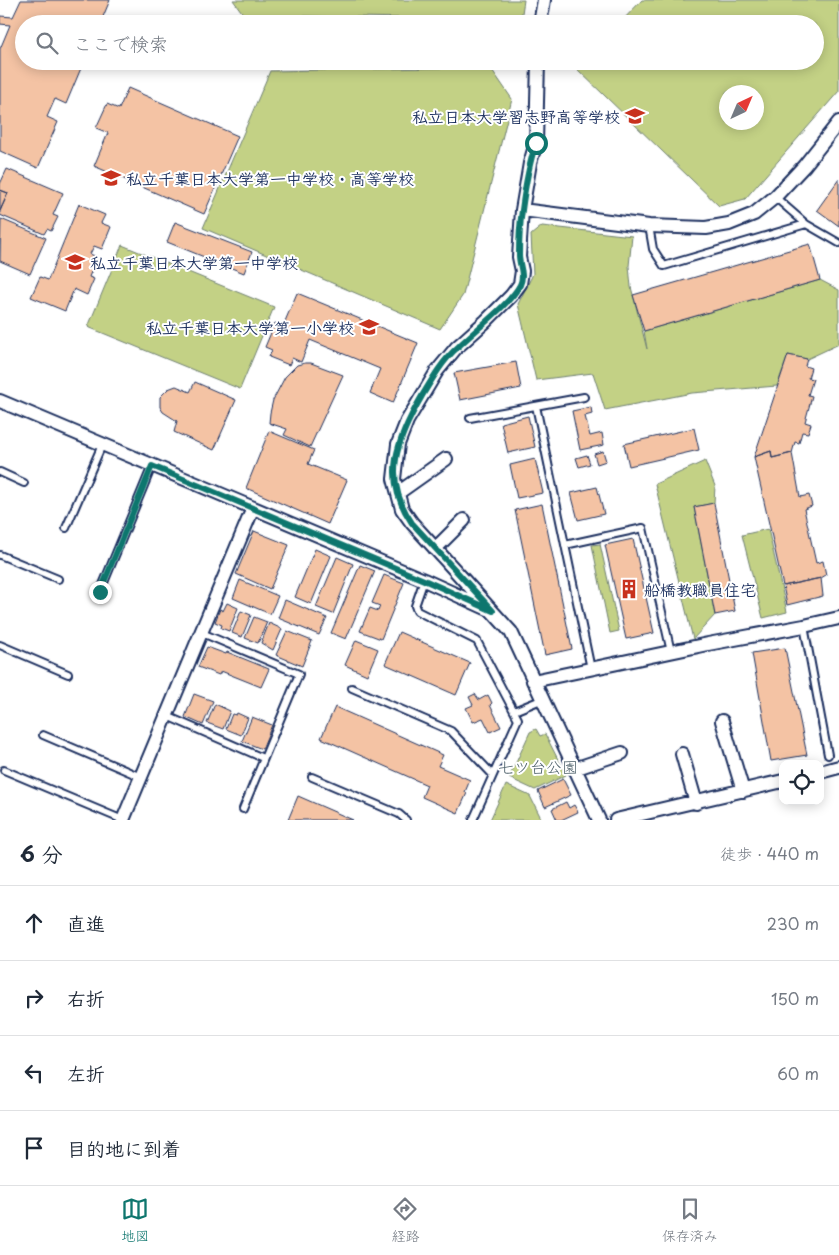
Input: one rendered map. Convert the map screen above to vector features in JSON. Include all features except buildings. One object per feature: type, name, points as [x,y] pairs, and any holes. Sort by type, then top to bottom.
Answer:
[{"type":"street","points":[[542,15],[544,0]]},
{"type":"street","points":[[538,70],[536,143],[530,163],[522,210],[519,257],[522,271],[520,284],[511,296],[456,348],[437,371],[407,421],[398,444],[394,479],[402,509],[412,523],[510,632],[599,820]]},
{"type":"street","points":[[522,210],[649,226],[706,228],[729,224],[754,214],[776,197],[804,166],[839,122]]},
{"type":"street","points":[[1,404],[253,508],[493,611]]},
{"type":"street","points":[[398,493],[446,459]]},
{"type":"street","points":[[123,820],[253,508]]},
{"type":"street","points":[[435,549],[464,520]]},
{"type":"street","points":[[533,681],[839,618]]},
{"type":"street","points":[[722,721],[743,791]]},
{"type":"street","points":[[574,769],[622,754]]},
{"type":"street","points":[[682,754],[696,803]]},
{"type":"street","points":[[824,771],[839,767]]},
{"type":"street","points":[[616,820],[696,803],[779,782]]},
{"type":"lane","points":[[776,197],[806,224],[839,243]]},
{"type":"lane","points":[[649,226],[652,248],[664,266],[806,224]]},
{"type":"lane","points":[[470,418],[584,397]]},
{"type":"lane","points":[[536,406],[591,669]]},
{"type":"lane","points":[[66,528],[102,445]]},
{"type":"lane","points":[[100,592],[152,466]]},
{"type":"lane","points":[[0,472],[24,483]]},
{"type":"lane","points":[[565,545],[643,528],[671,652]]},
{"type":"lane","points":[[0,555],[58,579]]},
{"type":"lane","points":[[424,580],[415,606],[417,611],[477,641],[518,719],[473,820]]},
{"type":"lane","points":[[804,626],[828,755]]},
{"type":"lane","points":[[202,633],[300,674],[243,809]]},
{"type":"lane","points":[[0,645],[68,674]]},
{"type":"lane","points":[[352,688],[451,731],[493,775]]},
{"type":"lane","points":[[514,711],[541,700]]},
{"type":"lane","points":[[167,716],[263,758]]},
{"type":"lane","points":[[44,735],[141,777]]},
{"type":"lane","points":[[4,770],[123,820]]},
{"type":"lane","points":[[312,777],[399,814],[406,820]]},
{"type":"green space","points":[[233,0],[524,0],[522,15],[244,15]]},
{"type":"green space","points":[[642,0],[839,0],[839,91],[745,199],[719,206],[578,70],[824,70],[824,15],[628,15]]},
{"type":"green space","points":[[492,70],[512,99],[463,295],[440,329],[203,228],[270,71]]},
{"type":"green space","points":[[542,226],[632,236],[629,266],[631,287],[647,349],[644,331],[820,280],[839,290],[839,344],[807,359],[788,355],[777,386],[692,393],[605,410],[593,373],[536,380],[518,304],[533,274],[531,235]]},
{"type":"green space","points":[[122,245],[274,307],[240,389],[88,327]]},
{"type":"green space","points":[[705,461],[715,486],[714,503],[694,507],[715,615],[693,639],[655,484]]},
{"type":"green space","points":[[768,529],[787,612],[763,618],[742,535]]},
{"type":"green space","points":[[600,544],[619,631],[610,633],[592,545]]},
{"type":"green space","name":"七ツ台公園","points":[[536,729],[540,736],[545,734],[566,775],[535,790],[509,778],[530,732]]},
{"type":"green space","name":"七ツ台公園","points":[[506,785],[530,796],[542,820],[490,820]]},
{"type":"place","name":"私立日本大学習志野高等学校","points":[[635,116]]},
{"type":"place","name":"私立千葉日本大学第一中学校・高等学校","points":[[111,178]]},
{"type":"place","name":"私立千葉日本大学第一中学校","points":[[75,262]]},
{"type":"place","name":"私立千葉日本大学第一小学校","points":[[369,327]]},
{"type":"place","name":"船橋教職員住宅","points":[[629,589]]},
{"type":"route","points":[[100,592],[152,466],[424,580],[493,611],[412,523],[402,509],[394,479],[395,464],[398,444],[407,421],[437,371],[456,348],[511,296],[520,284],[522,271],[519,257],[522,210],[530,163],[536,143]]}]
